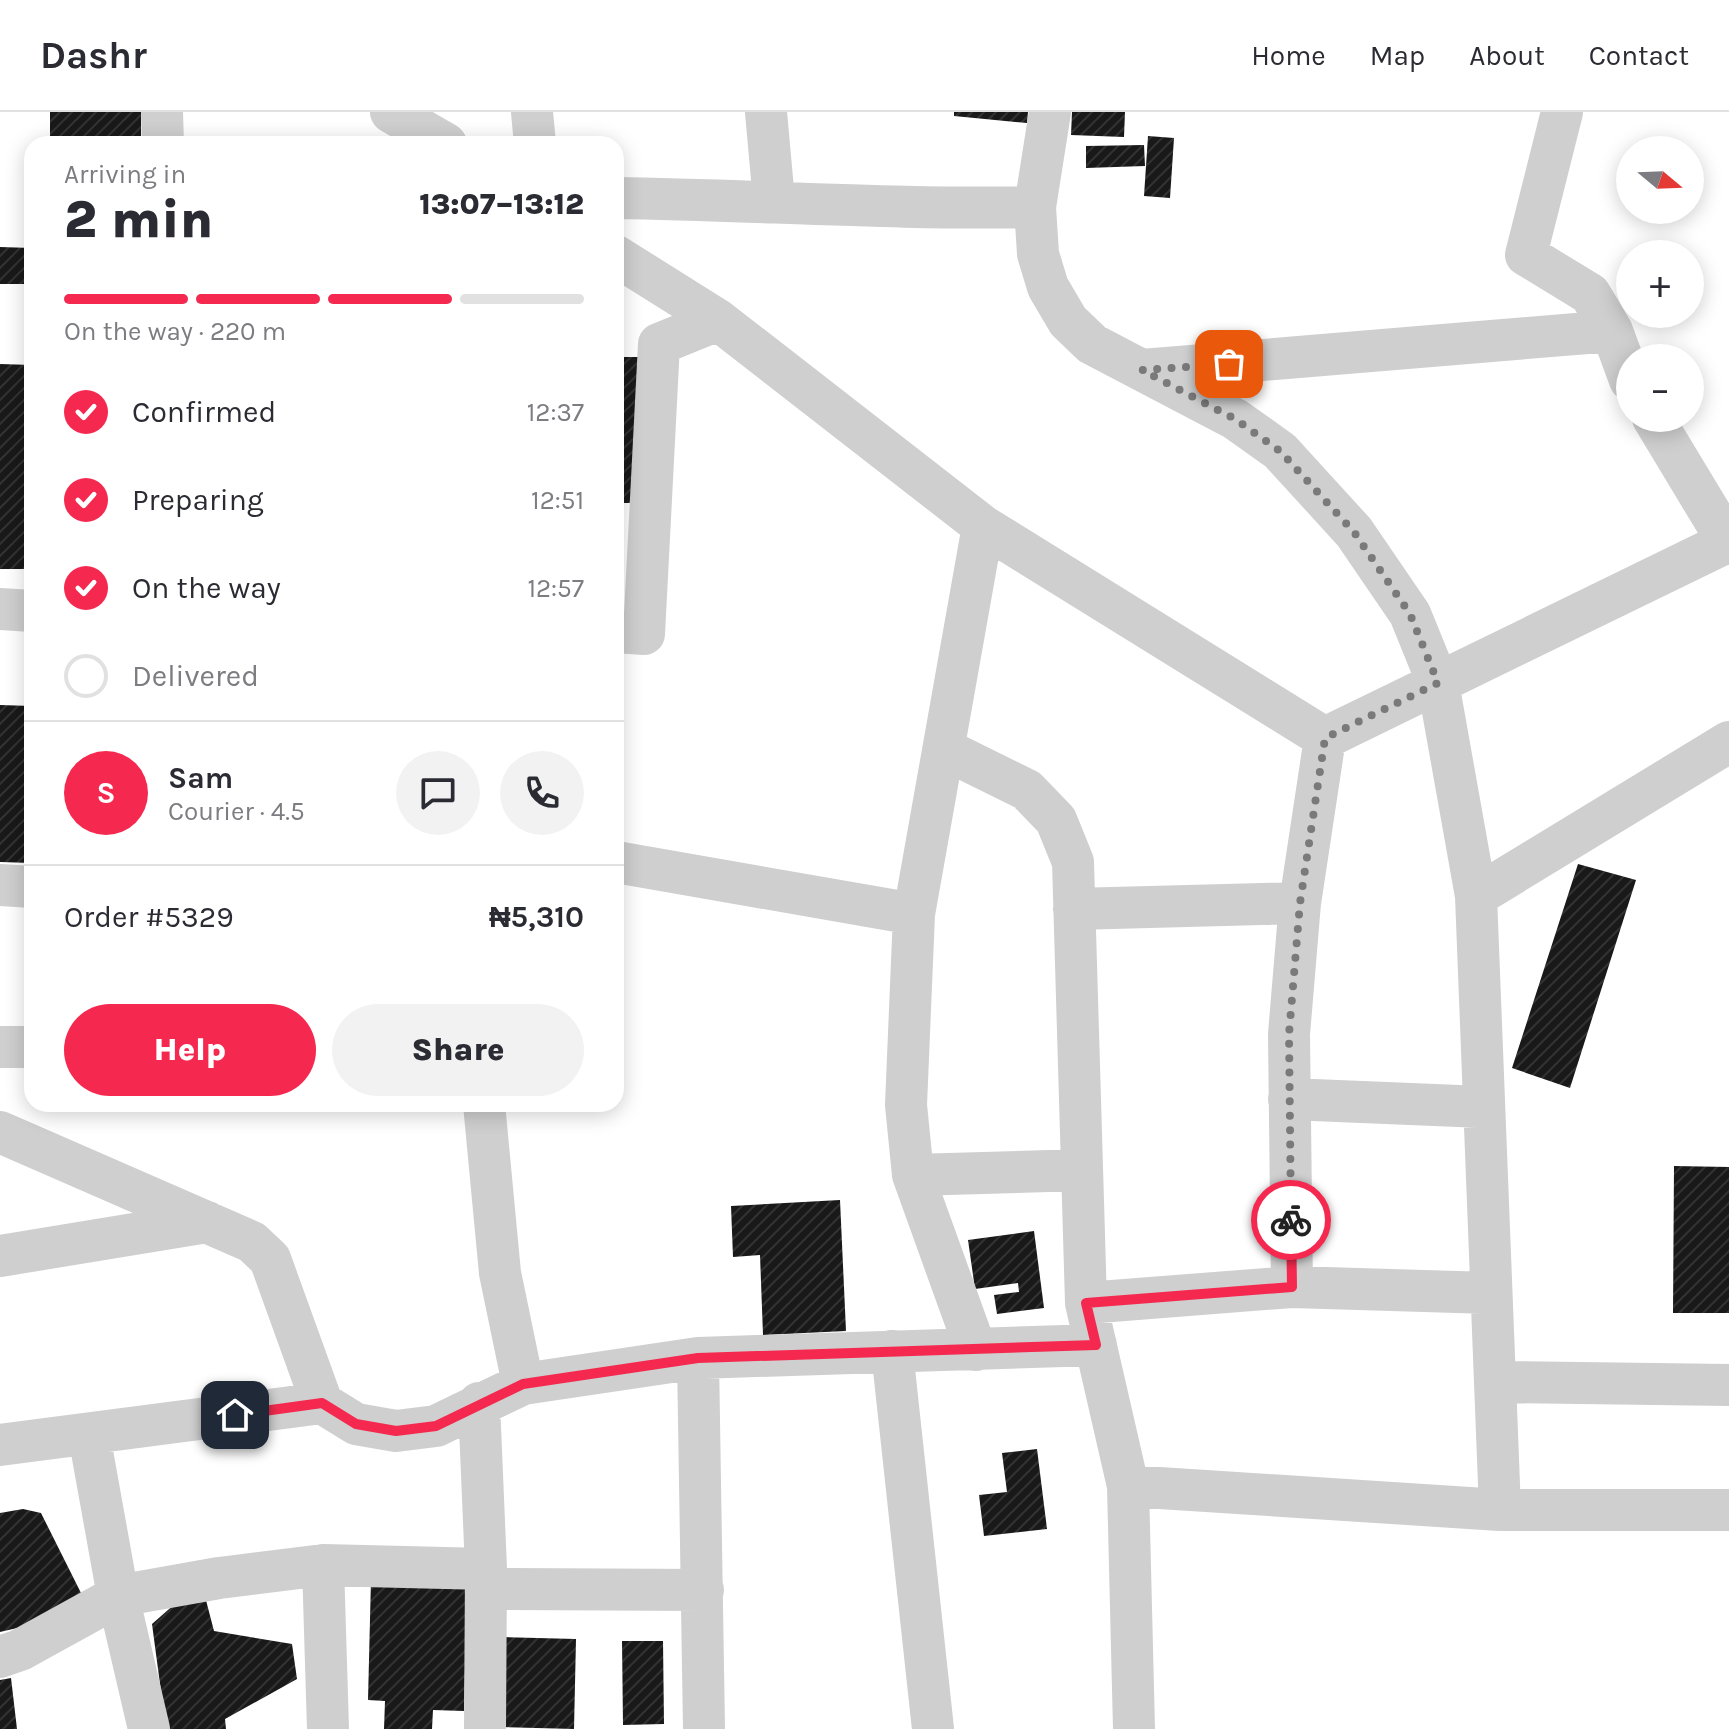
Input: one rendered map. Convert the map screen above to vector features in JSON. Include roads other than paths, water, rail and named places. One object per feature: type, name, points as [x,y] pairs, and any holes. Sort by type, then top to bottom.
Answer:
[{"type":"street","points":[[162,112],[163,136]]},
{"type":"street","points":[[391,112],[432,136]]},
{"type":"street","points":[[532,112],[534,136]]},
{"type":"street","points":[[766,112],[774,201]]},
{"type":"street","points":[[1050,112],[1035,207],[1038,254],[1048,287],[1068,321],[1092,344],[1235,419],[1280,451],[1354,532],[1410,614],[1438,683],[1476,896],[1500,1510]]},
{"type":"street","points":[[1562,112],[1526,255],[1590,294],[1617,344]]},
{"type":"street","points":[[624,198],[774,201],[920,209],[1035,207]]},
{"type":"street","points":[[624,261],[718,320],[983,526],[1325,738]]},
{"type":"street","points":[[624,633],[644,634],[659,344],[718,320]]},
{"type":"street","points":[[1142,370],[1612,331]]},
{"type":"street","points":[[1325,738],[1728,543],[1661,432]]},
{"type":"street","points":[[976,1350],[913,1175],[906,1105],[914,914],[983,526]]},
{"type":"street","points":[[0,609],[24,610]]},
{"type":"street","points":[[1292,1287],[1289,1034],[1300,903],[1325,738]]},
{"type":"street","points":[[1476,896],[1729,742]]},
{"type":"street","points":[[944,749],[1027,790],[1056,820],[1073,862],[1086,1303],[1128,1486],[1134,1729]]},
{"type":"street","points":[[624,863],[914,914]]},
{"type":"street","points":[[0,885],[24,886]]},
{"type":"street","points":[[1074,909],[1300,903]]},
{"type":"street","points":[[0,1047],[24,1047]]},
{"type":"street","points":[[1289,1099],[1483,1107]]},
{"type":"street","points":[[485,1112],[500,1273],[523,1384]]},
{"type":"street","points":[[0,1132],[252,1242],[270,1259],[322,1403],[356,1424],[396,1431],[436,1426],[523,1384],[698,1358],[1096,1345]]},
{"type":"street","points":[[913,1175],[1082,1170]]},
{"type":"street","points":[[0,1256],[207,1222]]},
{"type":"street","points":[[1086,1303],[1292,1287],[1490,1293]]},
{"type":"street","points":[[892,1351],[933,1729]]},
{"type":"street","points":[[698,1358],[704,1729]]},
{"type":"street","points":[[1497,1382],[1729,1385]]},
{"type":"street","points":[[0,1445],[322,1403]]},
{"type":"street","points":[[479,1403],[486,1579],[485,1729]]},
{"type":"street","points":[[89,1435],[118,1596],[149,1729]]},
{"type":"street","points":[[1128,1486],[1500,1510],[1729,1510]]},
{"type":"street","points":[[0,1657],[20,1650],[118,1596],[219,1578],[323,1565],[486,1579],[703,1590]]},
{"type":"street","points":[[323,1565],[328,1729]]}]
